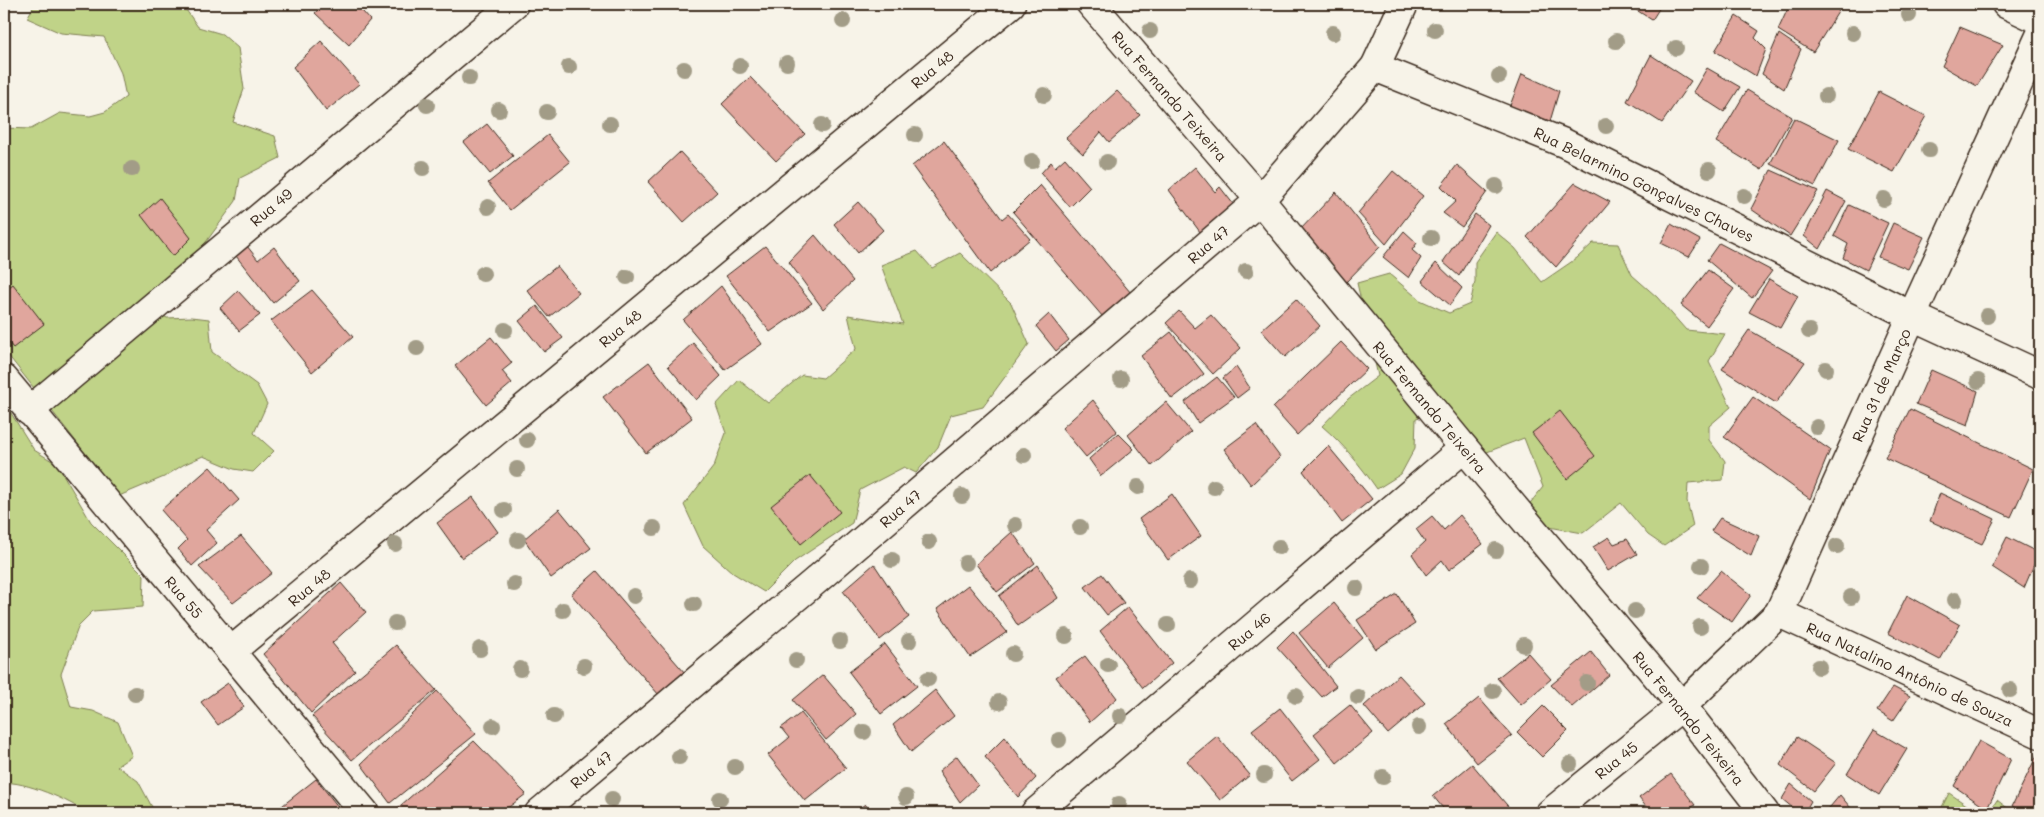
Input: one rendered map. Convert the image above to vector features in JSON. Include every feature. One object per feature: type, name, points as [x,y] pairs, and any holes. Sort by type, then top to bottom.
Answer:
[{"type":"street","name":"Rua 49","points":[[29,411],[514,4]]},
{"type":"street","name":"Rua 48","points":[[230,652],[1011,4]]},
{"type":"street","name":"Rua Fernando Teixeira","points":[[1091,4],[1260,200],[1464,448],[1682,706],[1765,813]]},
{"type":"street","points":[[1260,200],[1375,67],[1404,4]]},
{"type":"street","points":[[2006,4],[2040,20]]},
{"type":"street","name":"Rua 31 de Março","points":[[1682,706],[1779,613],[2040,36]]},
{"type":"street","name":"Rua Belarmino Gonçalves Chaves","points":[[1375,67],[1564,142],[1912,316],[2040,375]]},
{"type":"street","name":"Rua 47","points":[[539,813],[813,583],[1260,200]]},
{"type":"street","name":"Rua 55","points":[[4,379],[365,813]]},
{"type":"street","name":"Rua 46","points":[[1035,813],[1464,448]]},
{"type":"street","name":"Rua Natalino Antônio de Souza","points":[[1779,613],[2040,734]]},
{"type":"street","name":"Rua 45","points":[[1550,813],[1682,706]]},
{"type":"green space","points":[[35,4],[182,4],[198,27],[222,34],[238,48],[244,89],[233,122],[275,136],[280,158],[240,178],[236,201],[206,242],[181,269],[157,312],[167,318],[192,317],[209,319],[212,352],[257,385],[267,404],[254,433],[274,451],[253,472],[234,469],[203,456],[183,465],[164,477],[119,496],[4,350],[4,128],[31,129],[60,113],[90,116],[105,112],[126,97],[121,73],[104,37],[61,33],[27,18]]},
{"type":"green space","points":[[1496,232],[1515,248],[1542,282],[1577,258],[1593,243],[1618,244],[1632,275],[1657,297],[1686,330],[1725,334],[1709,361],[1731,407],[1709,426],[1709,440],[1725,461],[1723,480],[1688,483],[1687,501],[1693,526],[1664,546],[1648,535],[1621,503],[1583,533],[1549,527],[1527,507],[1543,487],[1524,438],[1487,452],[1441,412],[1416,418],[1415,448],[1401,474],[1377,489],[1365,472],[1322,426],[1348,399],[1378,376],[1357,283],[1389,274],[1420,300],[1449,313],[1470,304],[1475,282],[1475,262]]},
{"type":"green space","points":[[917,251],[932,268],[960,253],[1011,303],[1029,344],[983,407],[951,415],[938,447],[916,473],[904,467],[860,490],[852,523],[795,561],[764,592],[733,573],[703,546],[684,505],[714,466],[726,433],[716,405],[739,380],[768,403],[802,375],[823,378],[856,349],[848,315],[903,324],[881,265]]},
{"type":"green space","points":[[4,402],[34,450],[57,464],[91,522],[144,575],[143,607],[93,611],[79,625],[61,674],[71,707],[93,711],[118,722],[132,756],[117,766],[138,781],[152,807],[151,813],[86,813],[46,792],[22,785],[4,783]]},
{"type":"green space","points":[[1949,793],[1971,808],[1990,811],[1997,800],[2014,813],[1939,813]]},
{"type":"building","points":[[323,4],[356,4],[370,20],[349,45],[315,13]]},
{"type":"building","points":[[1627,4],[1662,4],[1652,20]]},
{"type":"building","points":[[1790,4],[1843,4],[1813,52],[1778,30]]},
{"type":"building","points":[[1736,16],[1759,31],[1755,38],[1766,49],[1756,76],[1715,51]]},
{"type":"building","points":[[1960,27],[2003,45],[1977,86],[1942,66]]},
{"type":"building","points":[[1779,34],[1801,49],[1784,89],[1762,74]]},
{"type":"building","points":[[321,41],[359,84],[326,111],[293,67]]},
{"type":"building","points":[[1651,55],[1691,81],[1662,123],[1627,101]]},
{"type":"building","points":[[1707,68],[1740,87],[1724,112],[1693,92]]},
{"type":"building","points":[[1522,74],[1559,91],[1548,128],[1508,111]]},
{"type":"building","points":[[750,77],[805,134],[776,161],[722,104]]},
{"type":"building","points":[[1747,90],[1792,117],[1762,170],[1716,142]]},
{"type":"building","points":[[1117,91],[1140,115],[1109,142],[1101,132],[1083,154],[1066,138]]},
{"type":"building","points":[[1879,92],[1926,116],[1894,172],[1848,149]]},
{"type":"building","points":[[1794,118],[1839,140],[1815,186],[1770,164]]},
{"type":"building","points":[[487,124],[513,156],[490,174],[464,142]]},
{"type":"building","points":[[548,135],[570,162],[510,210],[488,183]]},
{"type":"building","points":[[944,141],[1002,219],[1008,214],[1030,239],[990,273],[912,166]]},
{"type":"building","points":[[680,152],[717,192],[684,222],[648,182]]},
{"type":"building","points":[[1065,158],[1090,187],[1070,207],[1041,173],[1051,162],[1055,167]]},
{"type":"building","points":[[1457,165],[1487,192],[1462,227],[1443,213],[1456,201],[1441,186]]},
{"type":"building","points":[[1195,167],[1215,192],[1220,187],[1234,205],[1203,236],[1169,190]]},
{"type":"building","points":[[1771,170],[1818,191],[1790,236],[1751,209]]},
{"type":"building","points":[[1393,171],[1423,196],[1386,244],[1358,213]]},
{"type":"building","points":[[1575,183],[1610,202],[1556,267],[1527,237]]},
{"type":"building","points":[[1040,185],[1131,293],[1103,317],[1013,212]]},
{"type":"building","points":[[1827,191],[1846,201],[1820,249],[1804,236]]},
{"type":"building","points":[[1336,192],[1380,247],[1345,283],[1299,231]]},
{"type":"building","points":[[160,198],[191,238],[173,256],[141,215]]},
{"type":"building","points":[[858,202],[883,230],[858,253],[834,224]]},
{"type":"building","points":[[1849,205],[1888,223],[1866,270],[1843,258],[1848,244],[1834,236]]},
{"type":"building","points":[[1475,214],[1489,225],[1459,276],[1443,262]]},
{"type":"building","points":[[1893,223],[1924,237],[1908,269],[1878,257]]},
{"type":"building","points":[[1671,224],[1700,240],[1689,257],[1661,243]]},
{"type":"building","points":[[1404,231],[1417,243],[1412,250],[1421,258],[1409,278],[1383,257]]},
{"type":"building","points":[[815,235],[853,281],[823,309],[789,262]]},
{"type":"building","points":[[1719,243],[1772,271],[1752,298],[1707,260]]},
{"type":"building","points":[[247,246],[258,260],[274,247],[300,281],[273,303],[236,256]]},
{"type":"building","points":[[765,246],[812,303],[770,332],[726,276]]},
{"type":"building","points":[[1436,263],[1462,288],[1450,305],[1422,281]]},
{"type":"building","points":[[557,266],[579,293],[549,317],[527,290]]},
{"type":"building","points":[[1708,270],[1734,289],[1707,326],[1681,305]]},
{"type":"building","points":[[1769,279],[1798,296],[1780,328],[1749,312]]},
{"type":"building","points":[[13,284],[44,324],[13,348],[4,337],[4,291]]},
{"type":"building","points":[[721,286],[762,344],[725,370],[683,320]]},
{"type":"building","points":[[312,290],[353,337],[312,372],[271,321]]},
{"type":"building","points":[[238,291],[260,315],[239,331],[220,308]]},
{"type":"building","points":[[1296,299],[1320,326],[1285,357],[1261,330]]},
{"type":"building","points":[[537,306],[563,338],[544,352],[519,321]]},
{"type":"building","points":[[1179,311],[1195,328],[1211,315],[1241,348],[1213,374],[1166,323]]},
{"type":"building","points":[[1049,314],[1069,340],[1056,351],[1036,326]]},
{"type":"building","points":[[1749,330],[1805,362],[1776,403],[1722,369]]},
{"type":"building","points":[[1171,332],[1204,374],[1172,399],[1141,356]]},
{"type":"building","points":[[491,337],[512,363],[502,371],[512,383],[486,405],[455,366]]},
{"type":"building","points":[[1341,342],[1367,369],[1297,435],[1273,408]]},
{"type":"building","points":[[693,343],[721,376],[696,400],[668,366]]},
{"type":"building","points":[[649,362],[692,418],[646,453],[603,397]]},
{"type":"building","points":[[1236,367],[1250,388],[1237,398],[1223,378]]},
{"type":"building","points":[[1931,370],[1978,391],[1968,425],[1916,404]]},
{"type":"building","points":[[1217,377],[1234,397],[1198,423],[1185,402]]},
{"type":"building","points":[[1753,397],[1830,450],[1810,499],[1724,437]]},
{"type":"building","points":[[1093,400],[1117,431],[1086,457],[1062,428]]},
{"type":"building","points":[[1166,402],[1191,432],[1152,466],[1128,435]]},
{"type":"building","points":[[1910,409],[2033,469],[2011,517],[1885,458]]},
{"type":"building","points":[[1560,411],[1595,456],[1567,479],[1532,433]]},
{"type":"building","points":[[1256,425],[1280,457],[1251,485],[1224,449]]},
{"type":"building","points":[[1118,433],[1134,449],[1101,476],[1089,459]]},
{"type":"building","points":[[1328,446],[1372,499],[1342,523],[1303,471]]},
{"type":"building","points":[[210,467],[239,500],[206,530],[217,543],[192,566],[178,549],[187,540],[161,510]]},
{"type":"building","points":[[810,475],[840,512],[801,544],[771,506]]},
{"type":"building","points":[[1940,493],[1995,519],[1982,544],[1930,521]]},
{"type":"building","points":[[1172,494],[1201,536],[1168,560],[1139,519]]},
{"type":"building","points":[[473,497],[498,532],[462,558],[437,523]]},
{"type":"building","points":[[559,509],[591,548],[551,578],[524,539]]},
{"type":"building","points":[[1460,515],[1483,544],[1449,570],[1442,560],[1426,575],[1412,554],[1425,542],[1416,529],[1432,516],[1444,530]]},
{"type":"building","points":[[1720,518],[1759,536],[1751,556],[1711,531]]},
{"type":"building","points":[[1012,532],[1035,563],[997,592],[976,564]]},
{"type":"building","points":[[241,536],[272,573],[233,603],[199,567]]},
{"type":"building","points":[[1609,537],[1614,544],[1627,539],[1637,554],[1608,571],[1593,547]]},
{"type":"building","points":[[2007,537],[2039,553],[2024,588],[1992,567]]},
{"type":"building","points":[[874,564],[909,617],[880,640],[843,591]]},
{"type":"building","points":[[1038,565],[1058,598],[1018,626],[999,596]]},
{"type":"building","points":[[597,571],[685,673],[659,695],[571,594]]},
{"type":"building","points":[[1721,571],[1751,595],[1732,622],[1697,598]]},
{"type":"building","points":[[1102,574],[1124,603],[1107,615],[1085,587]]},
{"type":"building","points":[[341,583],[366,612],[332,643],[355,671],[311,713],[263,654]]},
{"type":"building","points":[[968,585],[1007,632],[970,657],[937,609]]},
{"type":"building","points":[[1397,594],[1415,624],[1376,649],[1357,620]]},
{"type":"building","points":[[1907,595],[1960,625],[1940,660],[1888,633]]},
{"type":"building","points":[[1334,603],[1363,638],[1328,668],[1299,633]]},
{"type":"building","points":[[1128,607],[1172,663],[1143,688],[1100,631]]},
{"type":"building","points":[[1293,631],[1336,686],[1322,697],[1277,647]]},
{"type":"building","points":[[885,644],[917,686],[881,714],[849,672]]},
{"type":"building","points":[[396,645],[436,690],[352,760],[312,716]]},
{"type":"building","points":[[1591,652],[1609,675],[1572,707],[1551,685]]},
{"type":"building","points":[[1528,653],[1551,679],[1521,705],[1497,678]]},
{"type":"building","points":[[1085,656],[1117,698],[1090,722],[1056,677]]},
{"type":"building","points":[[823,675],[856,714],[826,740],[793,700]]},
{"type":"building","points":[[1399,675],[1425,703],[1388,734],[1364,706]]},
{"type":"building","points":[[228,683],[244,707],[218,725],[201,702]]},
{"type":"building","points":[[1893,687],[1910,696],[1893,721],[1877,711]]},
{"type":"building","points":[[935,690],[954,716],[911,752],[893,725]]},
{"type":"building","points":[[437,691],[476,734],[390,803],[361,764]]},
{"type":"building","points":[[1479,698],[1512,736],[1477,763],[1446,724]]},
{"type":"building","points":[[1350,705],[1373,733],[1337,763],[1314,734]]},
{"type":"building","points":[[1543,706],[1568,731],[1542,757],[1517,732]]},
{"type":"building","points":[[1280,708],[1320,759],[1292,781],[1252,730]]},
{"type":"building","points":[[801,713],[846,768],[805,801],[768,755],[789,738],[781,728]]},
{"type":"building","points":[[1874,730],[1907,749],[1879,795],[1847,774]]},
{"type":"building","points":[[1217,736],[1250,775],[1220,800],[1187,761]]},
{"type":"building","points":[[1005,737],[1036,778],[1018,797],[985,757]]},
{"type":"building","points":[[1797,737],[1836,763],[1814,791],[1780,765]]},
{"type":"building","points":[[474,741],[526,794],[501,813],[392,813]]},
{"type":"building","points":[[1979,741],[2011,759],[1987,809],[1954,786]]},
{"type":"building","points":[[2038,753],[2040,754],[2040,813],[2024,813],[2012,806]]},
{"type":"building","points":[[957,756],[978,785],[960,802],[939,771]]},
{"type":"building","points":[[1472,764],[1512,811],[1509,813],[1447,813],[1433,796]]},
{"type":"building","points":[[1671,774],[1695,805],[1684,813],[1651,813],[1639,798]]},
{"type":"building","points":[[316,779],[343,813],[273,813]]},
{"type":"building","points":[[1791,784],[1811,801],[1804,813],[1799,813],[1782,799]]},
{"type":"building","points":[[1840,795],[1855,813],[1825,813]]},
{"type":"building","points":[[865,804],[872,813],[854,813]]}]
